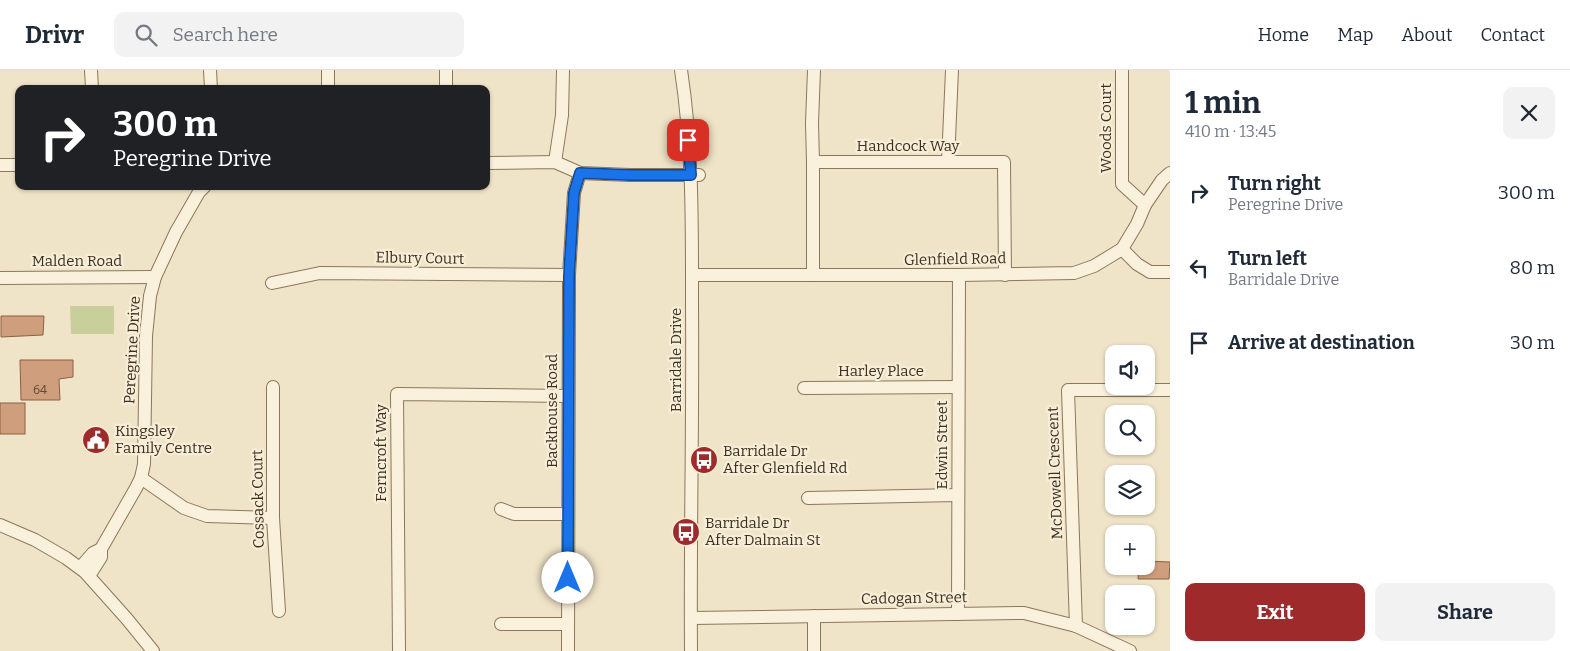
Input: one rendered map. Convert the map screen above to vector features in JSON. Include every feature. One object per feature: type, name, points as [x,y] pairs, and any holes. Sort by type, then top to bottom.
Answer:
[{"type":"street","points":[[91,70],[92,85]]},
{"type":"street","points":[[210,70],[211,85]]},
{"type":"street","points":[[328,70],[328,85]]},
{"type":"street","points":[[446,70],[446,85]]},
{"type":"street","points":[[555,162],[562,115],[563,70]]},
{"type":"street","name":"Barridale Drive","points":[[681,70],[695,175]]},
{"type":"street","name":"Barridale Drive","points":[[689,70],[696,135],[695,618],[691,651]]},
{"type":"street","points":[[812,276],[814,70]]},
{"type":"street","points":[[948,162],[952,70]]},
{"type":"street","name":"Woods Court","points":[[1122,70],[1122,184],[1145,205]]},
{"type":"street","points":[[490,163],[555,162],[580,173],[695,175]]},
{"type":"street","name":"Handcock Way","points":[[812,162],[1004,162],[1005,275]]},
{"type":"street","points":[[0,166],[15,166]]},
{"type":"street","name":"Backhouse Road","points":[[568,651],[569,276],[574,193],[580,173]]},
{"type":"street","name":"Glenfield Road","points":[[696,275],[959,276],[1074,273],[1094,266],[1122,249],[1138,224],[1145,205],[1162,180],[1170,173]]},
{"type":"street","name":"Peregrine Drive","points":[[85,572],[100,557],[100,549],[141,478],[144,464],[146,336],[150,296],[155,277],[176,232],[201,190]]},
{"type":"street","points":[[1122,249],[1150,272],[1170,272]]},
{"type":"street","name":"Elbury Court","points":[[272,283],[320,273],[569,276]]},
{"type":"street","name":"Edwin Street","points":[[958,614],[959,276]]},
{"type":"street","name":"Malden Road","points":[[0,278],[155,277]]},
{"type":"street","name":"Cossack Court","points":[[273,386],[273,518],[279,611]]},
{"type":"street","name":"Harley Place","points":[[804,388],[958,386]]},
{"type":"street","name":"McDowell Crescent","points":[[1076,626],[1068,390],[1170,390]]},
{"type":"street","name":"Ferncroft Way","points":[[399,651],[397,394],[568,396]]},
{"type":"street","points":[[141,478],[184,508],[207,516],[273,518]]},
{"type":"street","points":[[808,498],[958,496]]},
{"type":"street","points":[[501,509],[514,514],[568,514]]},
{"type":"street","points":[[0,525],[35,540],[85,572],[153,651]]},
{"type":"street","name":"Cadogan Street","points":[[695,618],[1024,613],[1076,626],[1130,651]]},
{"type":"street","points":[[814,616],[814,651]]},
{"type":"street","name":"Barridale Drive","points":[[695,618],[699,651]]},
{"type":"street","points":[[501,624],[568,624]]},
{"type":"green space","points":[[70,306],[114,306],[114,334],[71,334]]},
{"type":"building","points":[[1,316],[44,316],[43,335],[1,337]]},
{"type":"building","points":[[20,360],[73,360],[73,377],[59,379],[60,400],[21,400]]},
{"type":"building","points":[[0,403],[25,403],[25,434],[0,434]]},
{"type":"building","points":[[1155,561],[1170,562],[1169,579],[1138,579],[1138,575],[1155,575]]},
{"type":"place","name":"Kingsley Family Centre","points":[[96,440]]},
{"type":"place","name":"Barridale Dr After Glenfield Rd","points":[[704,460]]},
{"type":"place","name":"Barridale Dr After Dalmain St","points":[[686,532]]},
{"type":"route","points":[[568,578],[569,276],[574,193],[580,173],[691,175],[688,140]]}]
